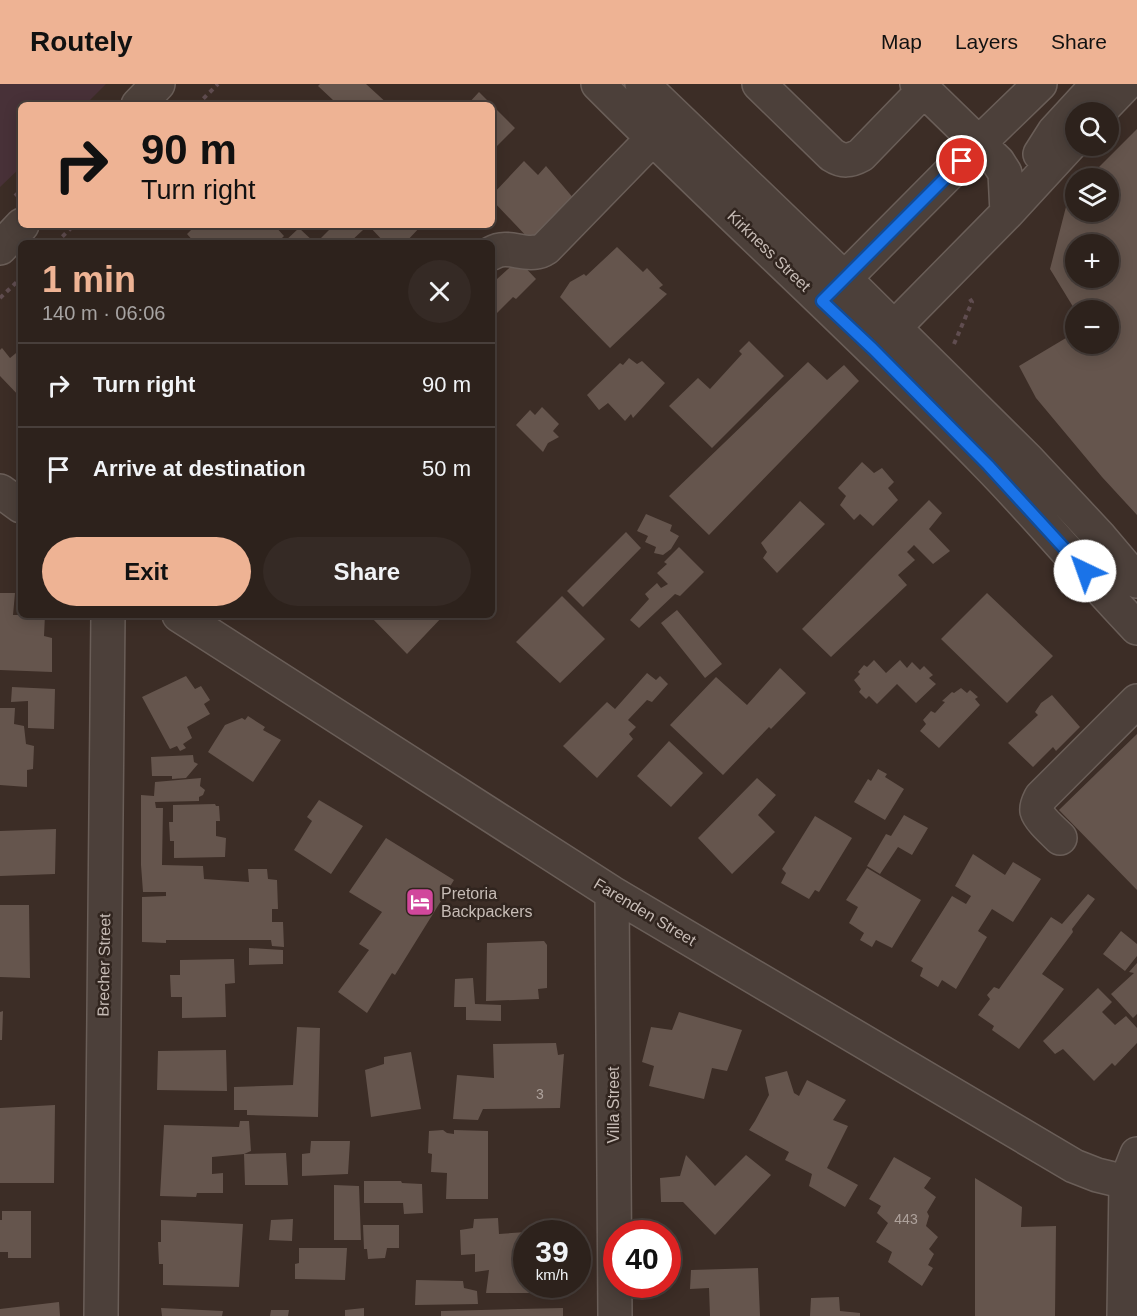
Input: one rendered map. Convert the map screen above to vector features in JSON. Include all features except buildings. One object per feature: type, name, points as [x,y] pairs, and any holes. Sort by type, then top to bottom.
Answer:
[{"type":"street","points":[[141,102],[158,84]]},
{"type":"street","name":"Kirkness Street","points":[[598,84],[652,139],[822,301],[884,338],[1028,460],[1100,537],[1137,581]]},
{"type":"street","name":"Kirkness Street","points":[[642,84],[844,278],[884,338],[988,465],[1125,611],[1137,628]]},
{"type":"street","points":[[759,84],[832,156],[842,160],[852,160],[861,155],[921,87],[983,139],[1005,173],[1007,213]]},
{"type":"street","points":[[822,301],[1040,84]]},
{"type":"street","points":[[983,139],[1010,135],[1026,128],[1053,108],[1076,84]]},
{"type":"street","points":[[1036,181],[1040,156],[1045,144],[1065,118],[1098,84]]},
{"type":"street","points":[[1109,102],[1126,84]]},
{"type":"street","points":[[495,251],[508,249],[536,252],[546,248],[652,139]]},
{"type":"street","points":[[884,338],[1007,213],[1065,150]]},
{"type":"street","points":[[0,248],[19,228]]},
{"type":"street","points":[[0,491],[18,504]]},
{"type":"street","name":"Brecher Street","points":[[101,1316],[108,618]]},
{"type":"street","name":"Farenden Street","points":[[184,618],[612,893],[1074,1166],[1097,1175],[1132,1168]]},
{"type":"street","points":[[1060,838],[1041,818],[1037,810],[1037,803],[1137,701]]},
{"type":"street","name":"Villa Street","points":[[612,893],[615,1316]]},
{"type":"street","points":[[1124,1316],[1132,1168]]},
{"type":"path","points":[[200,102],[218,84]]},
{"type":"path","points":[[59,240],[72,228]]},
{"type":"path","points":[[0,298],[18,281]]},
{"type":"shaded area","points":[[0,84],[106,84],[88,102],[18,102],[18,170],[0,187]]},
{"type":"place","name":"Pretoria Backpackers","points":[[420,902]]},
{"type":"route","points":[[962,161],[822,301],[988,465],[1085,571]]}]
